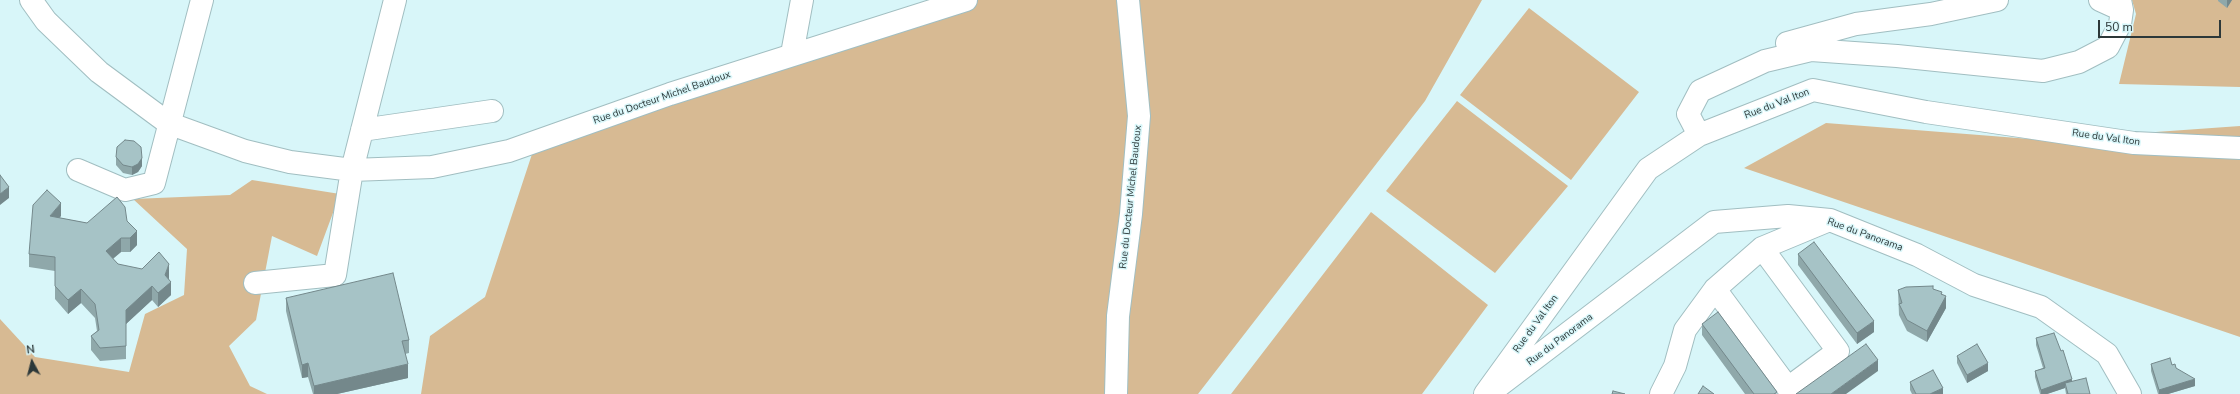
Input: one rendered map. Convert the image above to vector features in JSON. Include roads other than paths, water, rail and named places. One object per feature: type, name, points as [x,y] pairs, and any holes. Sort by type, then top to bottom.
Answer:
[{"type":"street","name":"Rue du Docteur Michel Baudoux","points":[[30,0],[46,21],[99,72],[168,123],[245,151],[290,162],[352,170],[432,167],[509,151],[792,54],[966,0]]},
{"type":"street","points":[[78,170],[126,190],[154,183],[168,123],[202,0]]},
{"type":"street","points":[[255,283],[335,275],[352,170],[395,0]]},
{"type":"street","points":[[792,54],[802,0]]},
{"type":"street","name":"Rue du Docteur Michel Baudoux","points":[[1116,394],[1118,316],[1132,214],[1139,116],[1128,0]]},
{"type":"street","points":[[1765,61],[1786,43],[1856,24],[1931,14],[1997,0]]},
{"type":"street","points":[[1699,135],[1688,114],[1700,91],[1765,61],[1811,50],[1897,56],[2043,71],[2079,62],[2108,47],[2120,24],[2121,5],[2100,0]]},
{"type":"street","name":"Rue du Val Iton","points":[[1485,394],[1648,169],[1699,135],[1814,90],[1926,112],[2134,143],[2240,148]]},
{"type":"street","points":[[362,130],[492,111]]},
{"type":"street","name":"Rue du Panorama","points":[[1488,394],[1714,222],[1788,216],[1830,220],[1917,255],[1974,285],[2041,307],[2107,354],[2130,394]]},
{"type":"street","points":[[1661,394],[1675,366],[1685,330],[1715,289],[1762,248],[1830,220]]},
{"type":"street","points":[[1715,289],[1788,388],[1838,351],[1762,248]]}]
